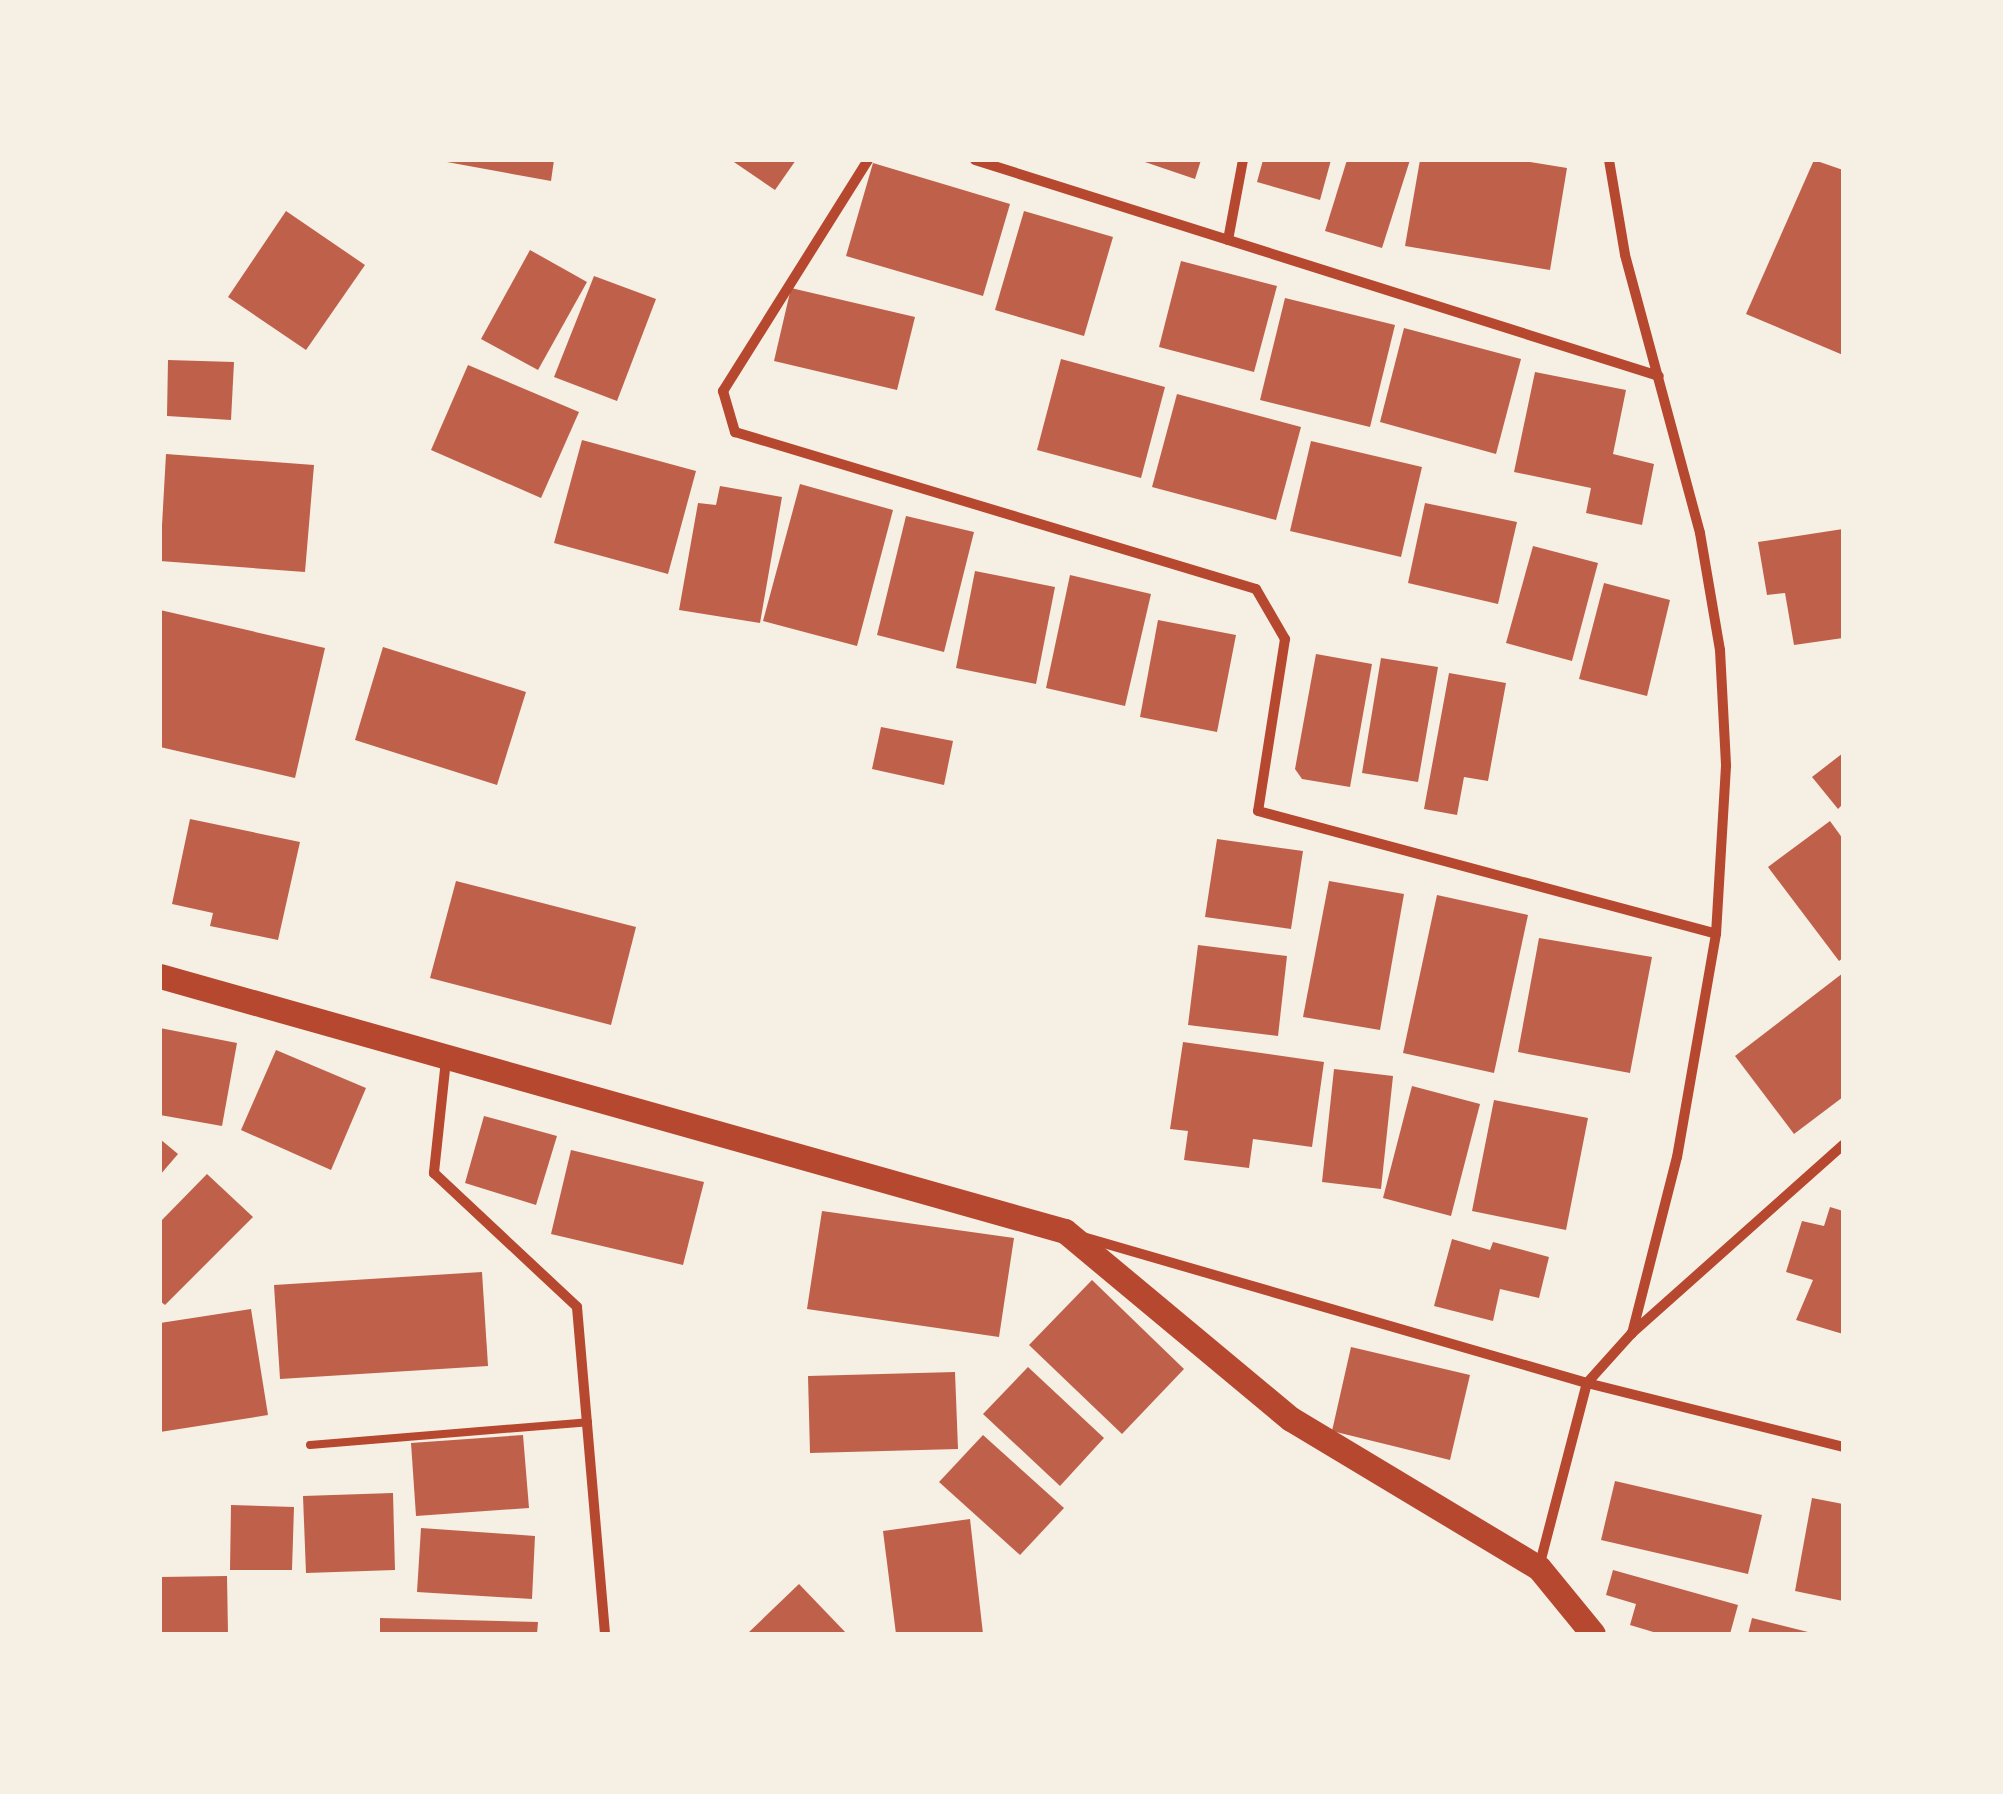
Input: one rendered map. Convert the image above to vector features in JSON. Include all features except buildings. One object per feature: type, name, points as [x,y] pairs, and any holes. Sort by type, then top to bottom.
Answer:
[{"type":"main road","points":[[160,976],[1065,1232],[1291,1419],[1539,1568],[1593,1634]]},
{"type":"street","points":[[868,160],[723,391],[735,432],[1256,590],[1285,639],[1258,811],[1716,934]]},
{"type":"street","points":[[975,160],[1660,376]]},
{"type":"street","points":[[1228,240],[1243,160]]},
{"type":"street","points":[[1609,160],[1624,254],[1700,533],[1720,650],[1726,766],[1716,934],[1677,1156],[1632,1333]]},
{"type":"street","points":[[446,1060],[434,1173],[577,1307],[605,1634]]},
{"type":"street","points":[[1539,1568],[1587,1383],[1632,1333],[1843,1145]]},
{"type":"street","points":[[1065,1232],[1587,1383],[1843,1446]]},
{"type":"lane","points":[[310,1445],[588,1422]]}]
